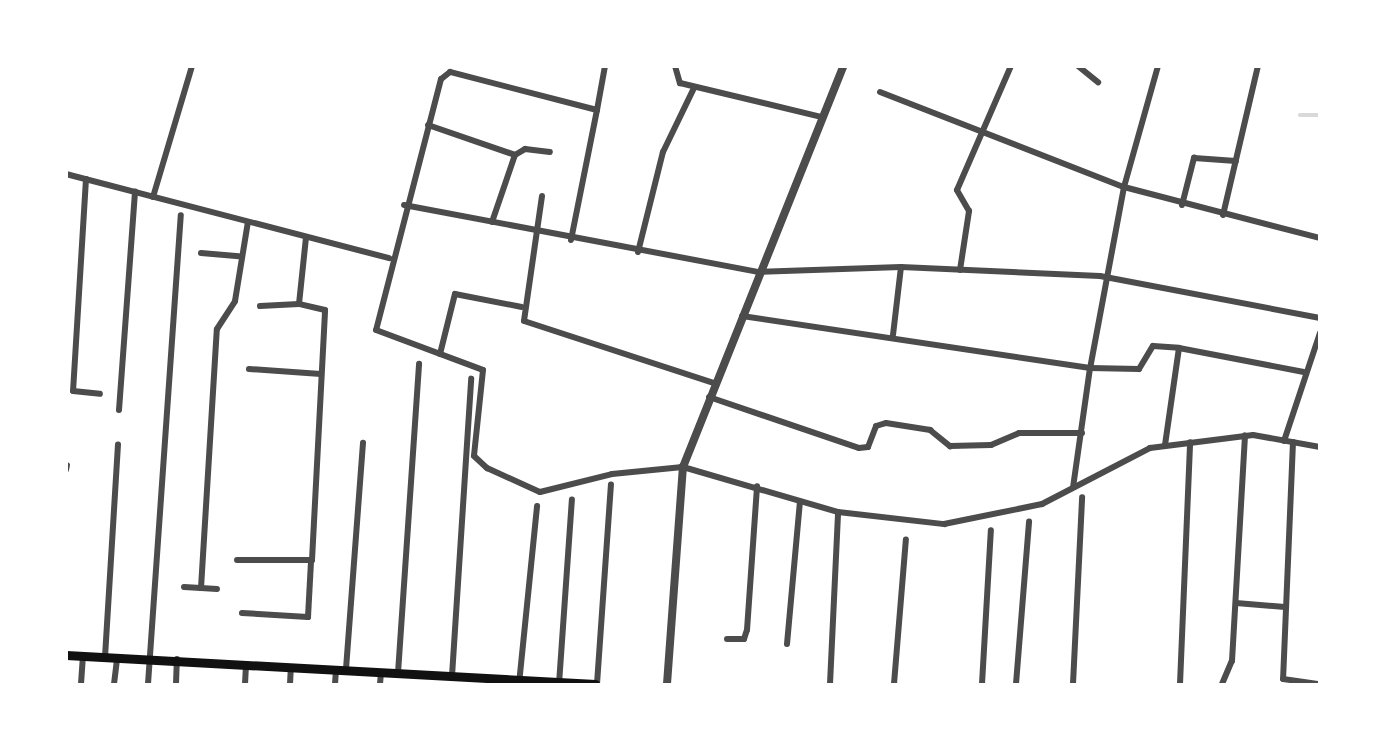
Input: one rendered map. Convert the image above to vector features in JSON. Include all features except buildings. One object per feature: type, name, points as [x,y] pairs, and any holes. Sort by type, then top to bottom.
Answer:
[{"type":"main road","points":[[66,655],[341,669],[398,673],[426,679],[452,676],[473,681],[596,684]]},
{"type":"street","points":[[153,197],[192,66]]},
{"type":"street","points":[[571,240],[605,66]]},
{"type":"street","points":[[675,66],[675,81],[694,88],[822,117]]},
{"type":"street","points":[[667,684],[683,467],[758,272],[843,66]]},
{"type":"street","points":[[960,270],[969,211],[957,190],[986,134],[1011,66]]},
{"type":"street","points":[[1079,66],[1098,82]]},
{"type":"street","points":[[1073,486],[1106,278],[1125,187],[1158,66]]},
{"type":"street","points":[[1223,215],[1258,66]]},
{"type":"street","points":[[597,110],[447,72],[428,125],[389,258],[376,333],[440,354],[485,374],[475,461],[533,491],[683,467],[758,486],[800,502],[838,512],[964,522],[1034,507],[1124,457],[1165,445],[1245,435],[1320,447]]},
{"type":"street","points":[[638,252],[663,152],[694,88]]},
{"type":"street","points":[[880,92],[1125,187],[1182,205],[1320,239]]},
{"type":"street","points":[[428,125],[515,155]]},
{"type":"street","points":[[492,222],[515,155],[525,149],[550,152]]},
{"type":"street","points":[[1182,205],[1194,158],[1236,161]]},
{"type":"street","points":[[66,174],[389,258]]},
{"type":"street","points":[[86,179],[73,391],[100,394]]},
{"type":"street","points":[[119,410],[135,192]]},
{"type":"street","points":[[542,196],[522,307],[523,319],[533,326],[714,383]]},
{"type":"street","points":[[404,205],[571,240],[758,272],[901,267],[1106,278],[1320,318]]},
{"type":"street","points":[[148,684],[181,215]]},
{"type":"street","points":[[201,588],[217,328],[235,301],[239,256],[248,222]]},
{"type":"street","points":[[299,304],[306,237]]},
{"type":"street","points":[[201,253],[239,256]]},
{"type":"street","points":[[893,335],[901,267]]},
{"type":"street","points":[[440,354],[455,294],[522,307]]},
{"type":"street","points":[[242,613],[308,617],[325,310],[299,304],[260,306]]},
{"type":"street","points":[[742,316],[893,335],[1090,368],[1135,370],[1153,346],[1179,348],[1304,372]]},
{"type":"street","points":[[1283,441],[1304,372],[1320,333]]},
{"type":"street","points":[[1165,445],[1179,348]]},
{"type":"street","points":[[398,673],[419,364]]},
{"type":"street","points":[[249,369],[321,374]]},
{"type":"street","points":[[452,676],[471,379]]},
{"type":"street","points":[[709,397],[859,448],[868,447],[876,426],[886,423],[930,430],[950,446],[991,445],[1015,434],[1082,433]]},
{"type":"street","points":[[1222,684],[1231,665],[1245,435]]},
{"type":"street","points":[[1180,684],[1190,442]]},
{"type":"street","points":[[1293,442],[1283,679],[1318,684]]},
{"type":"street","points":[[335,684],[341,669],[363,443]]},
{"type":"street","points":[[105,657],[118,444]]},
{"type":"street","points":[[66,470],[67,465]]},
{"type":"street","points":[[596,684],[611,484]]},
{"type":"street","points":[[727,639],[747,634],[758,486]]},
{"type":"street","points":[[1073,684],[1082,497]]},
{"type":"street","points":[[559,683],[572,499]]},
{"type":"street","points":[[787,644],[800,502]]},
{"type":"street","points":[[519,682],[537,506]]},
{"type":"street","points":[[830,684],[838,512]]},
{"type":"street","points":[[1016,684],[1029,522]]},
{"type":"street","points":[[982,684],[991,530]]},
{"type":"street","points":[[894,684],[906,539]]},
{"type":"street","points":[[237,560],[311,562]]},
{"type":"street","points":[[184,587],[216,589]]},
{"type":"street","points":[[1236,603],[1285,607]]},
{"type":"street","points":[[81,684],[83,657]]},
{"type":"street","points":[[114,684],[117,657]]},
{"type":"street","points":[[176,684],[177,659]]},
{"type":"street","points":[[245,684],[246,664]]},
{"type":"street","points":[[290,684],[291,667]]},
{"type":"street","points":[[380,684],[381,672]]},
{"type":"waterway","points":[[1300,115],[1320,115]]}]
